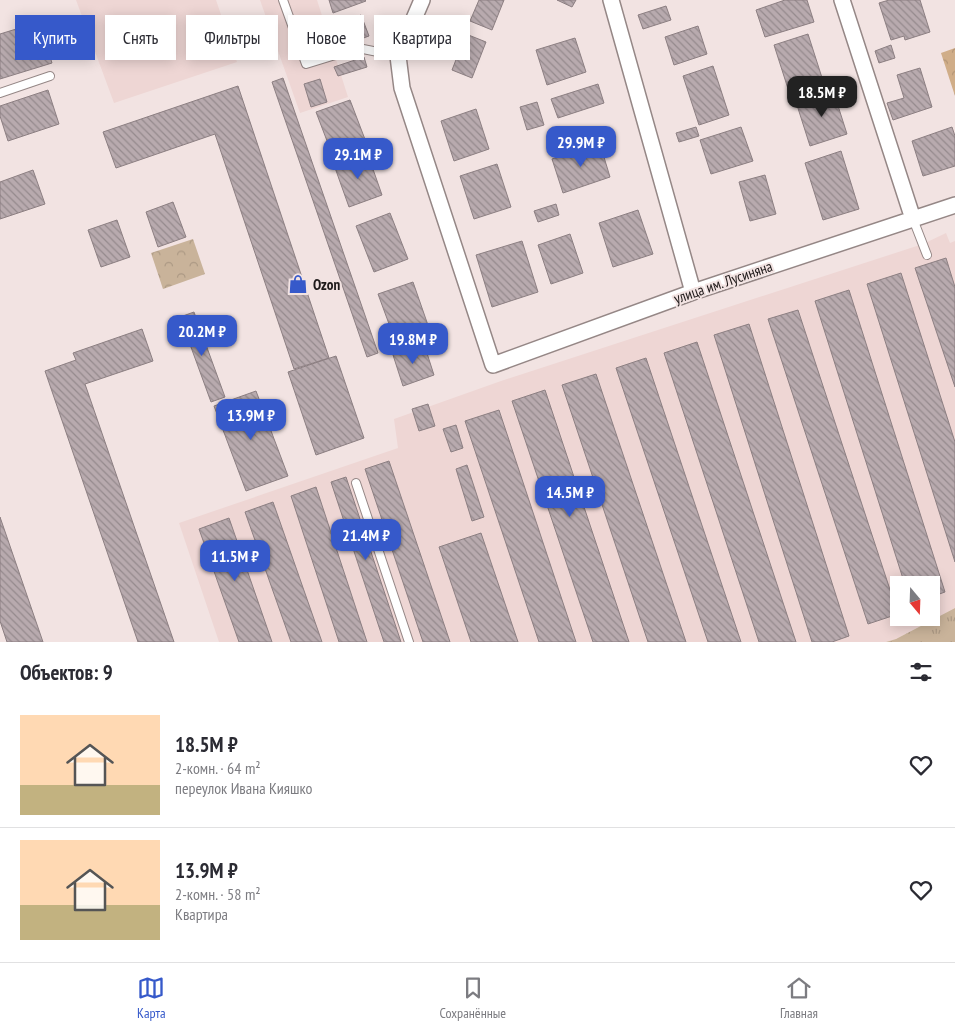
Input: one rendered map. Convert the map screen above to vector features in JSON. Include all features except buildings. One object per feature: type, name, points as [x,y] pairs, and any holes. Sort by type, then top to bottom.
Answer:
[{"type":"street","points":[[416,15],[422,0]]},
{"type":"street","points":[[611,0],[693,292]]},
{"type":"street","points":[[842,0],[912,219]]},
{"type":"street","name":"улица им. Лусиняна","points":[[399,60],[405,97],[493,365],[693,292],[955,205]]},
{"type":"lane","points":[[282,0],[306,64],[358,48],[374,51]]},
{"type":"lane","points":[[0,93],[50,76]]},
{"type":"lane","points":[[912,219],[927,255]]},
{"type":"lane","points":[[356,483],[409,642]]},
{"type":"shaded area","points":[[76,0],[216,0],[221,15],[186,15],[186,60],[236,60],[237,62],[114,103],[95,52],[95,15],[82,15]]},
{"type":"shaded area","points":[[260,0],[317,0],[322,15],[288,15],[288,60],[336,60],[348,97],[300,113],[278,51],[278,15],[265,15]]},
{"type":"shaded area","points":[[946,233],[950,243],[955,241],[955,608],[940,616],[940,576],[890,576],[890,626],[921,626],[886,642],[219,642],[179,523],[398,448],[394,419],[501,381],[923,244]]},
{"type":"green space","points":[[955,48],[955,96],[941,53]]},
{"type":"green space","points":[[193,239],[205,274],[163,289],[151,253]]},
{"type":"green space","points":[[955,608],[955,642],[886,642],[921,626],[940,626],[940,616]]},
{"type":"place","name":"Ozon","points":[[298,284]]}]
